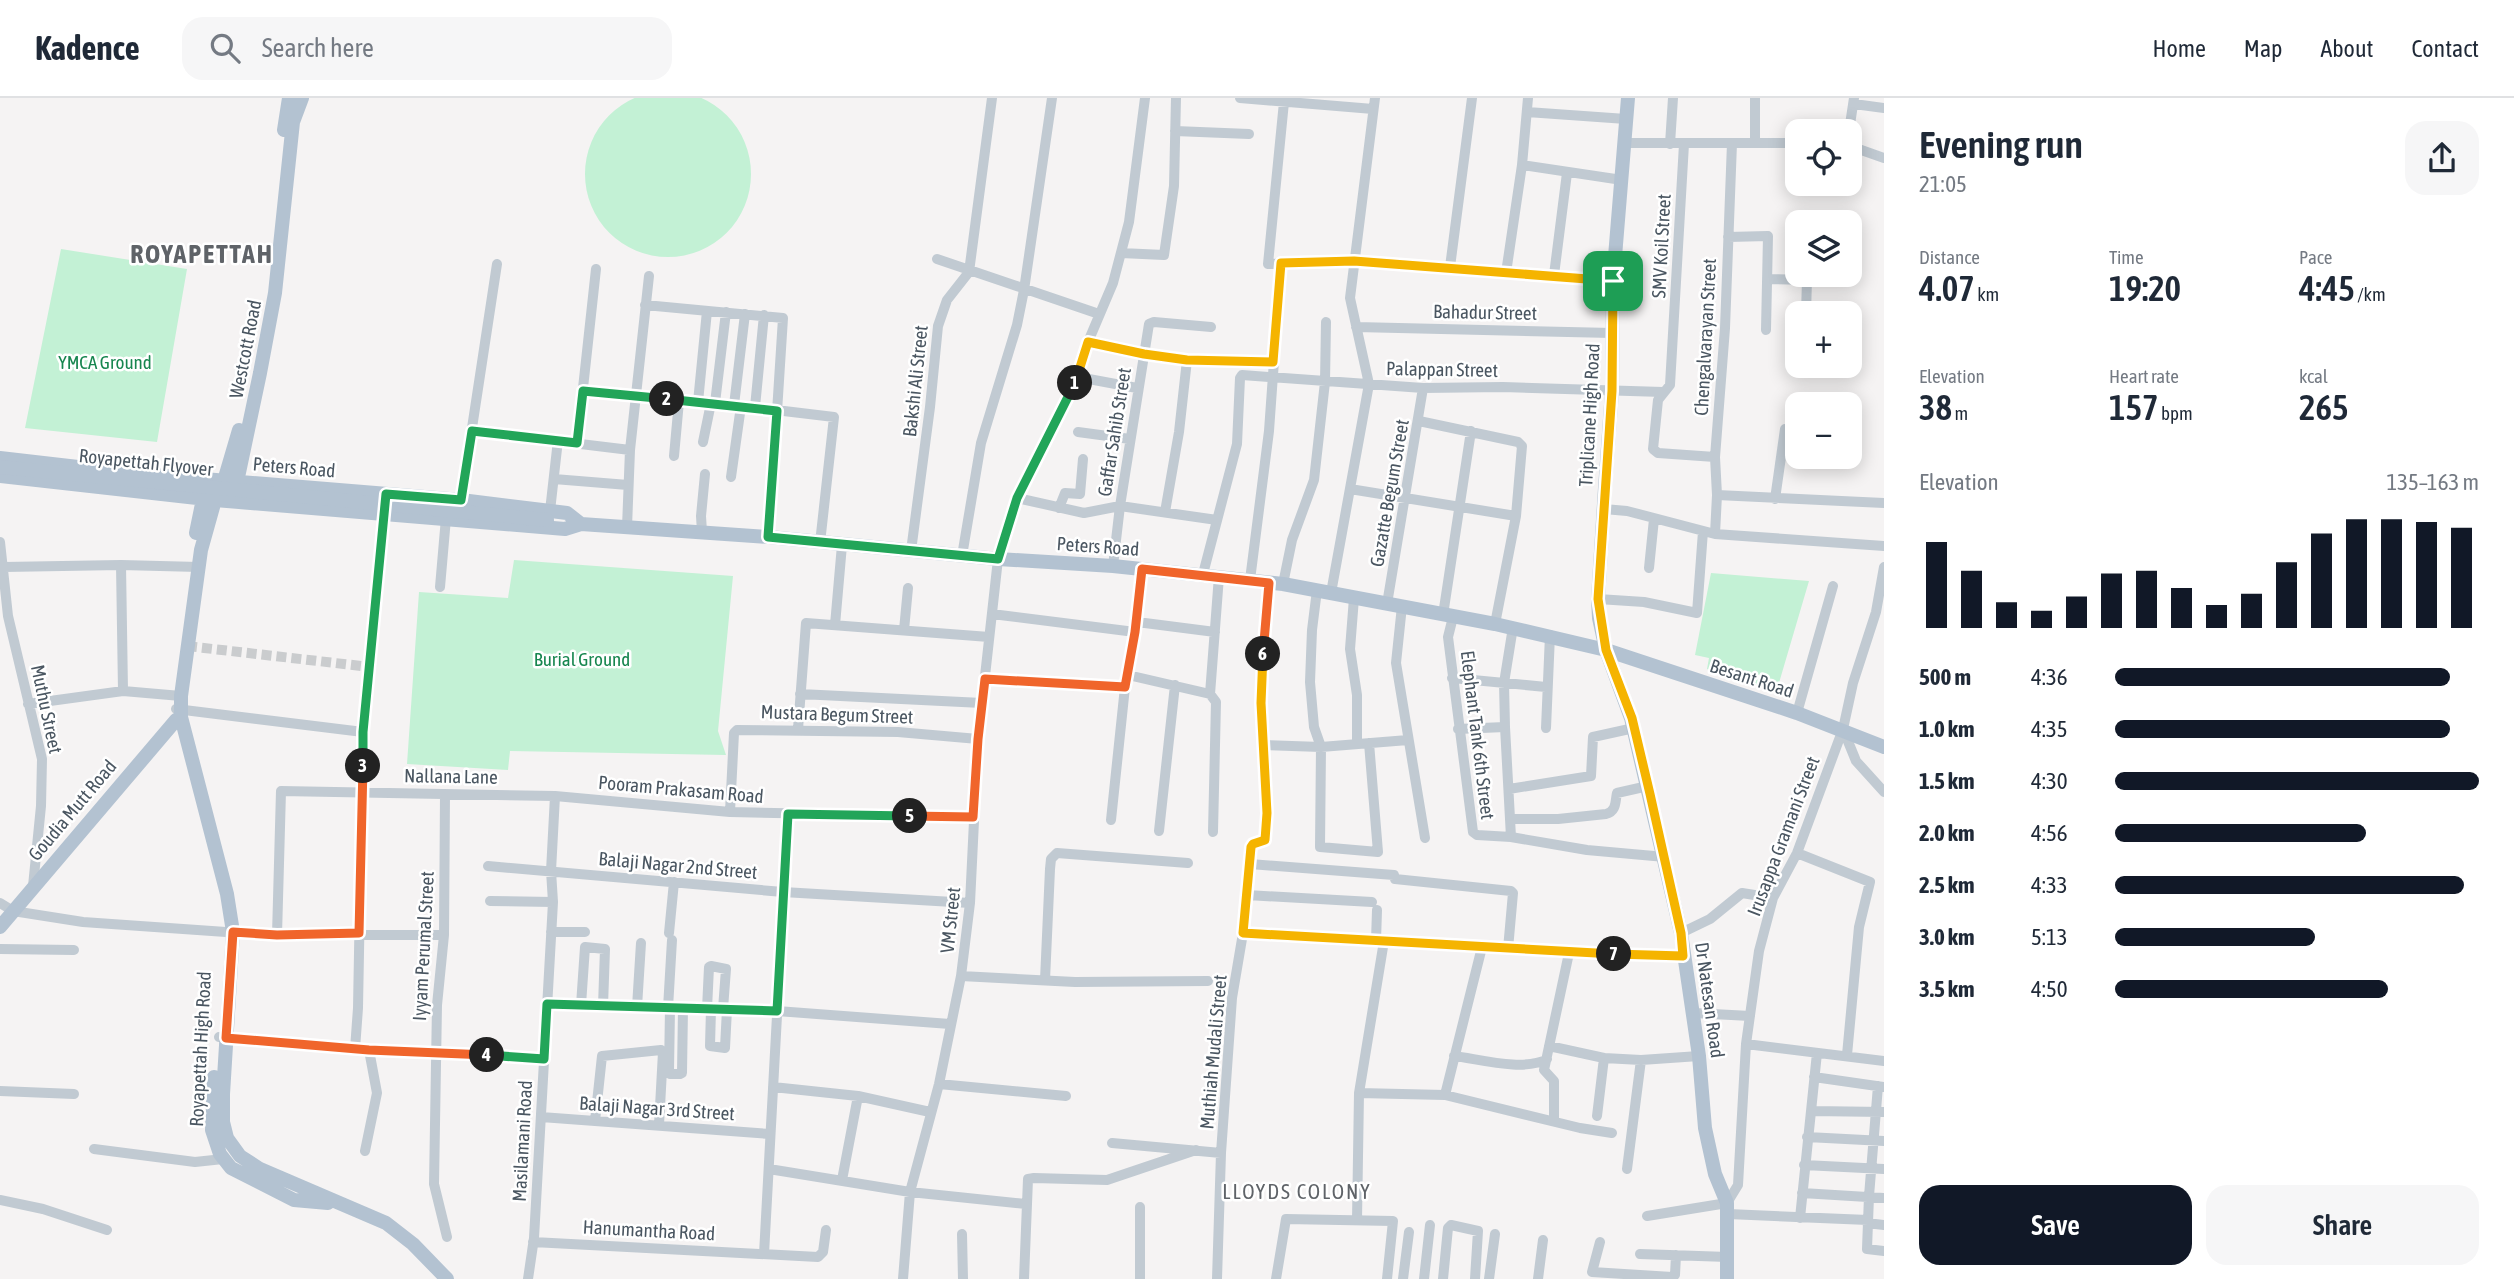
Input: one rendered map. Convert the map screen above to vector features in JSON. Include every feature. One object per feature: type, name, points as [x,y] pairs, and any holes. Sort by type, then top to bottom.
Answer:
[{"type":"main road","name":"Westcott Road","points":[[231,482],[257,372],[289,98]]},
{"type":"main road","name":"Westcott Road","points":[[231,482],[275,293],[293,122],[302,98]]},
{"type":"main road","name":"Triplicane High Road","points":[[1606,650],[1598,599],[1612,391],[1613,281],[1628,98]]},
{"type":"main road","name":"Peters Road","points":[[0,458],[231,482],[461,500],[549,516]]},
{"type":"main road","name":"Royapettah Flyover","points":[[0,467],[549,516],[581,524]]},
{"type":"main road","name":"Peters Road","points":[[0,476],[209,500],[565,528],[581,524],[702,532],[962,556],[1203,574],[1276,583],[1402,606],[1550,635],[1606,650]]},
{"type":"main road","points":[[209,500],[231,482]]},
{"type":"main road","name":"Royapettah High Road","points":[[209,500],[201,550],[194,567],[178,708],[223,899],[226,932],[223,1104],[227,1138],[240,1156],[260,1169],[386,1223],[413,1244],[447,1279]]},
{"type":"main road","name":"Besant Road","points":[[1606,650],[1883,743]]},
{"type":"main road","name":"Dr Natesan Road","points":[[1606,650],[1634,729],[1681,933],[1694,1013],[1705,1128],[1715,1174],[1728,1209],[1727,1279]]},
{"type":"main road","name":"Goudia Mutt Road","points":[[0,927],[6,907],[33,886],[178,708]]},
{"type":"main road","name":"Royapettah High Road","points":[[223,1038],[214,1077],[212,1130],[223,1158]]},
{"type":"main road","points":[[223,1158],[231,1168],[295,1200],[340,1203]]},
{"type":"street","points":[[969,272],[992,98]]},
{"type":"street","points":[[962,556],[981,443],[1017,325],[1024,290],[1052,98]]},
{"type":"street","name":"VM Street","points":[[903,1279],[910,1192],[939,1084],[961,976],[970,903],[978,739],[998,559],[1017,498],[1078,377],[1088,342],[1113,283],[1129,222],[1145,98]]},
{"type":"street","points":[[1121,253],[1164,255],[1174,186],[1176,98]]},
{"type":"street","points":[[1240,98],[1374,103],[1350,298],[1368,384],[1350,489],[1312,630],[1310,682],[1314,727],[1321,747],[1320,847],[1378,852],[1350,649],[1354,598]]},
{"type":"street","points":[[1450,267],[1472,98]]},
{"type":"street","points":[[1506,273],[1522,166],[1528,98]]},
{"type":"street","points":[[1670,144],[1673,98]]},
{"type":"street","points":[[1755,98],[1755,142]]},
{"type":"street","points":[[1277,100],[1268,264],[1354,261],[1613,281]]},
{"type":"street","points":[[1851,119],[1854,101],[1884,108]]},
{"type":"street","points":[[1527,112],[1626,119]]},
{"type":"street","points":[[1175,131],[1250,134]]},
{"type":"street","points":[[1625,143],[1785,143]]},
{"type":"street","name":"Chengalvarayan Street","points":[[1715,534],[1715,457],[1725,328],[1732,143]]},
{"type":"street","name":"SMV Koil Street","points":[[1684,144],[1670,385],[1658,400],[1654,452],[1715,457]]},
{"type":"street","points":[[1862,150],[1884,158]]},
{"type":"street","points":[[1522,166],[1622,180]]},
{"type":"street","points":[[1554,275],[1567,173]]},
{"type":"street","points":[[1728,237],[1768,236],[1766,330]]},
{"type":"street","points":[[937,259],[1099,314]]},
{"type":"street","points":[[1250,580],[1264,478],[1281,263]]},
{"type":"street","points":[[461,500],[497,264]]},
{"type":"street","points":[[577,443],[596,269]]},
{"type":"street","name":"Bakshi Ali Street","points":[[911,551],[930,407],[937,326],[947,300],[969,272]]},
{"type":"street","points":[[628,527],[630,450],[649,276]]},
{"type":"street","points":[[1768,279],[1807,280],[1806,301]]},
{"type":"street","points":[[645,305],[783,318],[768,537]]},
{"type":"street","points":[[698,402],[707,310]]},
{"type":"street","points":[[703,442],[713,403],[726,312]]},
{"type":"street","points":[[732,477],[745,314]]},
{"type":"street","points":[[755,407],[764,316]]},
{"type":"street","name":"Gaffar Sahib Street","points":[[1113,566],[1137,388],[1149,324],[1154,322],[1211,327]]},
{"type":"street","points":[[1326,322],[1325,382],[1314,480],[1276,583],[1264,644],[1262,745],[1267,813],[1265,840],[1252,845],[1250,864],[1394,875],[1395,879],[1511,891],[1513,893],[1507,949]]},
{"type":"street","name":"Bahadur Street","points":[[1356,327],[1612,333]]},
{"type":"street","points":[[1088,342],[1187,360],[1273,362]]},
{"type":"street","points":[[1165,512],[1179,432],[1187,360]]},
{"type":"street","name":"Palappan Street","points":[[1217,520],[1237,444],[1242,375],[1423,388],[1503,387],[1663,393]]},
{"type":"street","points":[[1078,377],[1137,388]]},
{"type":"street","name":"Gazatte Begum Street","points":[[1387,604],[1423,388]]},
{"type":"street","points":[[583,391],[833,416],[820,543]]},
{"type":"street","points":[[674,456],[679,401]]},
{"type":"street","points":[[1419,421],[1521,444],[1516,516],[1496,624]]},
{"type":"street","points":[[1774,499],[1785,429]]},
{"type":"street","points":[[472,431],[630,450]]},
{"type":"street","name":"Elephant Tank 6th Street","points":[[1471,431],[1448,616],[1448,637],[1473,832],[1476,835],[1511,837],[1587,850],[1665,857]]},
{"type":"street","points":[[1078,432],[1130,439]]},
{"type":"street","points":[[549,516],[558,440]]},
{"type":"street","points":[[1059,508],[1065,493],[1080,495],[1083,459]]},
{"type":"street","points":[[702,532],[705,474]]},
{"type":"street","points":[[554,479],[628,485]]},
{"type":"street","points":[[1350,489],[1516,516]]},
{"type":"street","points":[[355,1048],[363,732],[386,494]]},
{"type":"street","points":[[1717,495],[1884,503]]},
{"type":"street","points":[[1017,498],[1084,513],[1120,506],[1217,520],[1203,574]]},
{"type":"street","points":[[1604,509],[1628,511],[1715,534],[1884,546]]},
{"type":"street","points":[[440,587],[446,518]]},
{"type":"street","points":[[1649,568],[1654,519]]},
{"type":"street","points":[[1598,599],[1644,602],[1697,612],[1703,531]]},
{"type":"street","name":"Muthu Street","points":[[0,542],[4,567],[3,600],[42,759],[41,806],[33,886]]},
{"type":"street","points":[[835,625],[842,545]]},
{"type":"street","points":[[121,565],[123,691]]},
{"type":"street","points":[[4,567],[194,567]]},
{"type":"street","name":"Irusappa Gramani Street","points":[[1728,1209],[1738,1185],[1746,1044],[1759,951],[1773,898],[1797,853],[1843,729],[1853,682],[1880,613],[1884,567]]},
{"type":"street","points":[[1111,820],[1142,569]]},
{"type":"street","points":[[1210,694],[1219,576]]},
{"type":"street","points":[[1797,713],[1833,586]]},
{"type":"street","points":[[904,630],[908,588]]},
{"type":"street","points":[[1402,606],[1396,663],[1425,838]]},
{"type":"street","points":[[992,614],[1215,632]]},
{"type":"street","points":[[798,729],[804,626],[808,623],[989,637]]},
{"type":"street","points":[[1511,837],[1504,683],[1513,628]]},
{"type":"street","points":[[1546,728],[1550,635]]},
{"type":"street","points":[[1452,678],[1546,687]]},
{"type":"street","points":[[985,679],[1127,681],[1175,685],[1210,694],[1216,702],[1213,832]]},
{"type":"street","points":[[1159,831],[1175,685]]},
{"type":"street","points":[[28,704],[123,691],[178,708],[363,732]]},
{"type":"street","points":[[800,694],[982,704]]},
{"type":"street","points":[[1458,729],[1504,727]]},
{"type":"street","name":"Mustara Begum Street","points":[[730,812],[735,731],[739,729],[898,732],[978,739]]},
{"type":"street","points":[[1509,789],[1591,776],[1594,737],[1634,729]]},
{"type":"street","points":[[1843,729],[1856,761],[1884,792]]},
{"type":"street","points":[[1262,745],[1321,747],[1408,740]]},
{"type":"street","points":[[1511,819],[1558,819],[1606,814],[1615,807],[1617,793],[1648,786]]},
{"type":"street","name":"Nallana Lane","points":[[277,935],[280,792],[555,796]]},
{"type":"street","name":"Iyyam Perumal Street","points":[[445,794],[444,934],[436,1052],[434,1184],[447,1237]]},
{"type":"street","name":"Pooram Prakasam Road","points":[[555,796],[730,812],[973,817]]},
{"type":"street","name":"Masilamani Road","points":[[528,1279],[541,1117],[553,902],[551,872],[555,796]]},
{"type":"street","points":[[764,1254],[788,814]]},
{"type":"street","points":[[1045,980],[1051,859],[1058,853],[1188,863]]},
{"type":"street","points":[[1797,853],[1870,882],[1859,927],[1847,1055]]},
{"type":"street","name":"Muthiah Mudali Street","points":[[1217,1279],[1221,1153],[1232,998],[1243,933],[1250,864]]},
{"type":"street","name":"Balaji Nagar 2nd Street","points":[[488,866],[783,892],[970,903]]},
{"type":"street","points":[[674,882],[670,936],[670,1074],[682,1073],[683,1008]]},
{"type":"street","points":[[1681,933],[1710,919],[1742,893],[1773,898]]},
{"type":"street","points":[[1247,895],[1374,906],[1380,941],[1359,1093],[1357,1220]]},
{"type":"street","points":[[490,901],[553,902]]},
{"type":"street","points":[[6,907],[83,922],[226,932],[277,935],[444,934]]},
{"type":"street","points":[[551,932],[585,932]]},
{"type":"street","points":[[1243,933],[1569,953],[1683,956]]},
{"type":"street","points":[[637,1007],[640,943]]},
{"type":"street","points":[[581,1005],[585,947],[605,949],[603,1006]]},
{"type":"street","points":[[1445,1095],[1482,947]]},
{"type":"street","points":[[0,949],[74,950]]},
{"type":"street","points":[[1554,1121],[1555,1081],[1544,1070],[1569,953]]},
{"type":"street","points":[[704,967],[731,1047]]},
{"type":"street","points":[[961,976],[1075,982],[1208,981]]},
{"type":"street","points":[[547,1004],[777,1011],[950,1024]]},
{"type":"street","points":[[1694,1013],[1750,1016]]},
{"type":"street","points":[[223,1038],[369,1050],[544,1059]]},
{"type":"street","points":[[1746,1044],[1884,1061]]},
{"type":"street","points":[[1549,1046],[1604,1058],[1640,1060],[1699,1056]]},
{"type":"street","points":[[365,1151],[377,1093],[369,1050]]},
{"type":"street","points":[[595,1121],[602,1056],[661,1050],[659,1125]]},
{"type":"street","points":[[1800,1218],[1817,1053]]},
{"type":"street","points":[[1454,1056],[1511,1064],[1535,1064],[1547,1059]]},
{"type":"street","points":[[1597,1116],[1604,1058]]},
{"type":"street","points":[[1627,1169],[1640,1060]]},
{"type":"street","points":[[1814,1077],[1881,1086],[1878,1168],[1869,1196],[1867,1249],[1884,1251]]},
{"type":"street","points":[[939,1084],[1066,1096]]},
{"type":"street","points":[[773,1087],[858,1096],[930,1112]]},
{"type":"street","points":[[0,1091],[74,1094]]},
{"type":"street","points":[[1359,1093],[1445,1095],[1612,1133]]},
{"type":"street","points":[[842,1180],[858,1096]]},
{"type":"street","points":[[1812,1111],[1880,1112]]},
{"type":"street","name":"Balaji Nagar 3rd Street","points":[[541,1117],[770,1134]]},
{"type":"street","points":[[1807,1137],[1879,1141]]},
{"type":"street","points":[[1112,1143],[1221,1153]]},
{"type":"street","points":[[94,1149],[195,1162],[223,1158]]},
{"type":"street","points":[[1024,1279],[1028,1179],[1107,1180],[1196,1150]]},
{"type":"street","points":[[1804,1165],[1878,1168]]},
{"type":"street","points":[[769,1169],[910,1192],[1026,1204]]},
{"type":"street","points":[[1802,1193],[1884,1198]]},
{"type":"street","points":[[0,1200],[43,1209],[107,1230]]},
{"type":"street","points":[[1140,1207],[1140,1279]]},
{"type":"street","points":[[1647,1216],[1728,1209],[1800,1218],[1868,1221],[1884,1225]]},
{"type":"street","points":[[1276,1279],[1286,1219],[1393,1221],[1387,1279]]},
{"type":"street","points":[[1424,1279],[1430,1225]]},
{"type":"street","points":[[1443,1279],[1448,1228],[1451,1225],[1478,1231],[1475,1279]]},
{"type":"street","name":"Hanumantha Road","points":[[533,1242],[818,1257],[823,1252],[826,1230]]},
{"type":"street","points":[[1403,1279],[1409,1232]]},
{"type":"street","points":[[962,1234],[963,1279]]},
{"type":"street","points":[[1489,1279],[1495,1234]]},
{"type":"street","points":[[1538,1279],[1543,1240]]},
{"type":"street","points":[[1601,1242],[1592,1272],[1672,1277],[1675,1275],[1675,1255]]},
{"type":"street","points":[[1640,1254],[1728,1257]]},
{"type":"green space","points":[[668,91],[700,97],[727,115],[745,142],[751,174],[745,206],[727,233],[700,251],[668,257],[636,251],[609,233],[591,206],[585,174],[591,142],[609,115],[636,97]]},
{"type":"green space","name":"YMCA Ground","points":[[61,249],[187,269],[157,442],[25,428]]},
{"type":"green space","name":"Burial Ground","points":[[514,560],[733,576],[718,731],[726,755],[510,751],[508,770],[407,764],[419,592],[508,598]]},
{"type":"green space","points":[[1711,573],[1809,581],[1776,693],[1707,669],[1709,658],[1695,655]]},
{"type":"tunnel","points":[[187,646],[370,667]]},
{"type":"district","name":"ROYAPETTAH","points":[[202,254]]},
{"type":"district","name":"LLOYDS COLONY","points":[[1297,1191]]},
{"type":"route","points":[[1354,261],[1613,281],[1612,391],[1598,599],[1606,650],[1632,718],[1665,857],[1681,933],[1683,956],[1569,953],[1243,933],[1251,847],[1265,840],[1267,813],[1261,703],[1269,583],[1142,569],[1125,687],[985,679],[973,817],[788,814],[777,1011],[547,1004],[544,1059],[369,1050],[226,1038],[233,932],[277,935],[359,933],[363,732],[386,494],[461,500],[472,431],[577,443],[583,391],[777,411],[768,537],[998,559],[1017,498],[1078,377],[1088,342],[1187,360],[1273,362],[1281,263],[1354,261]]}]
